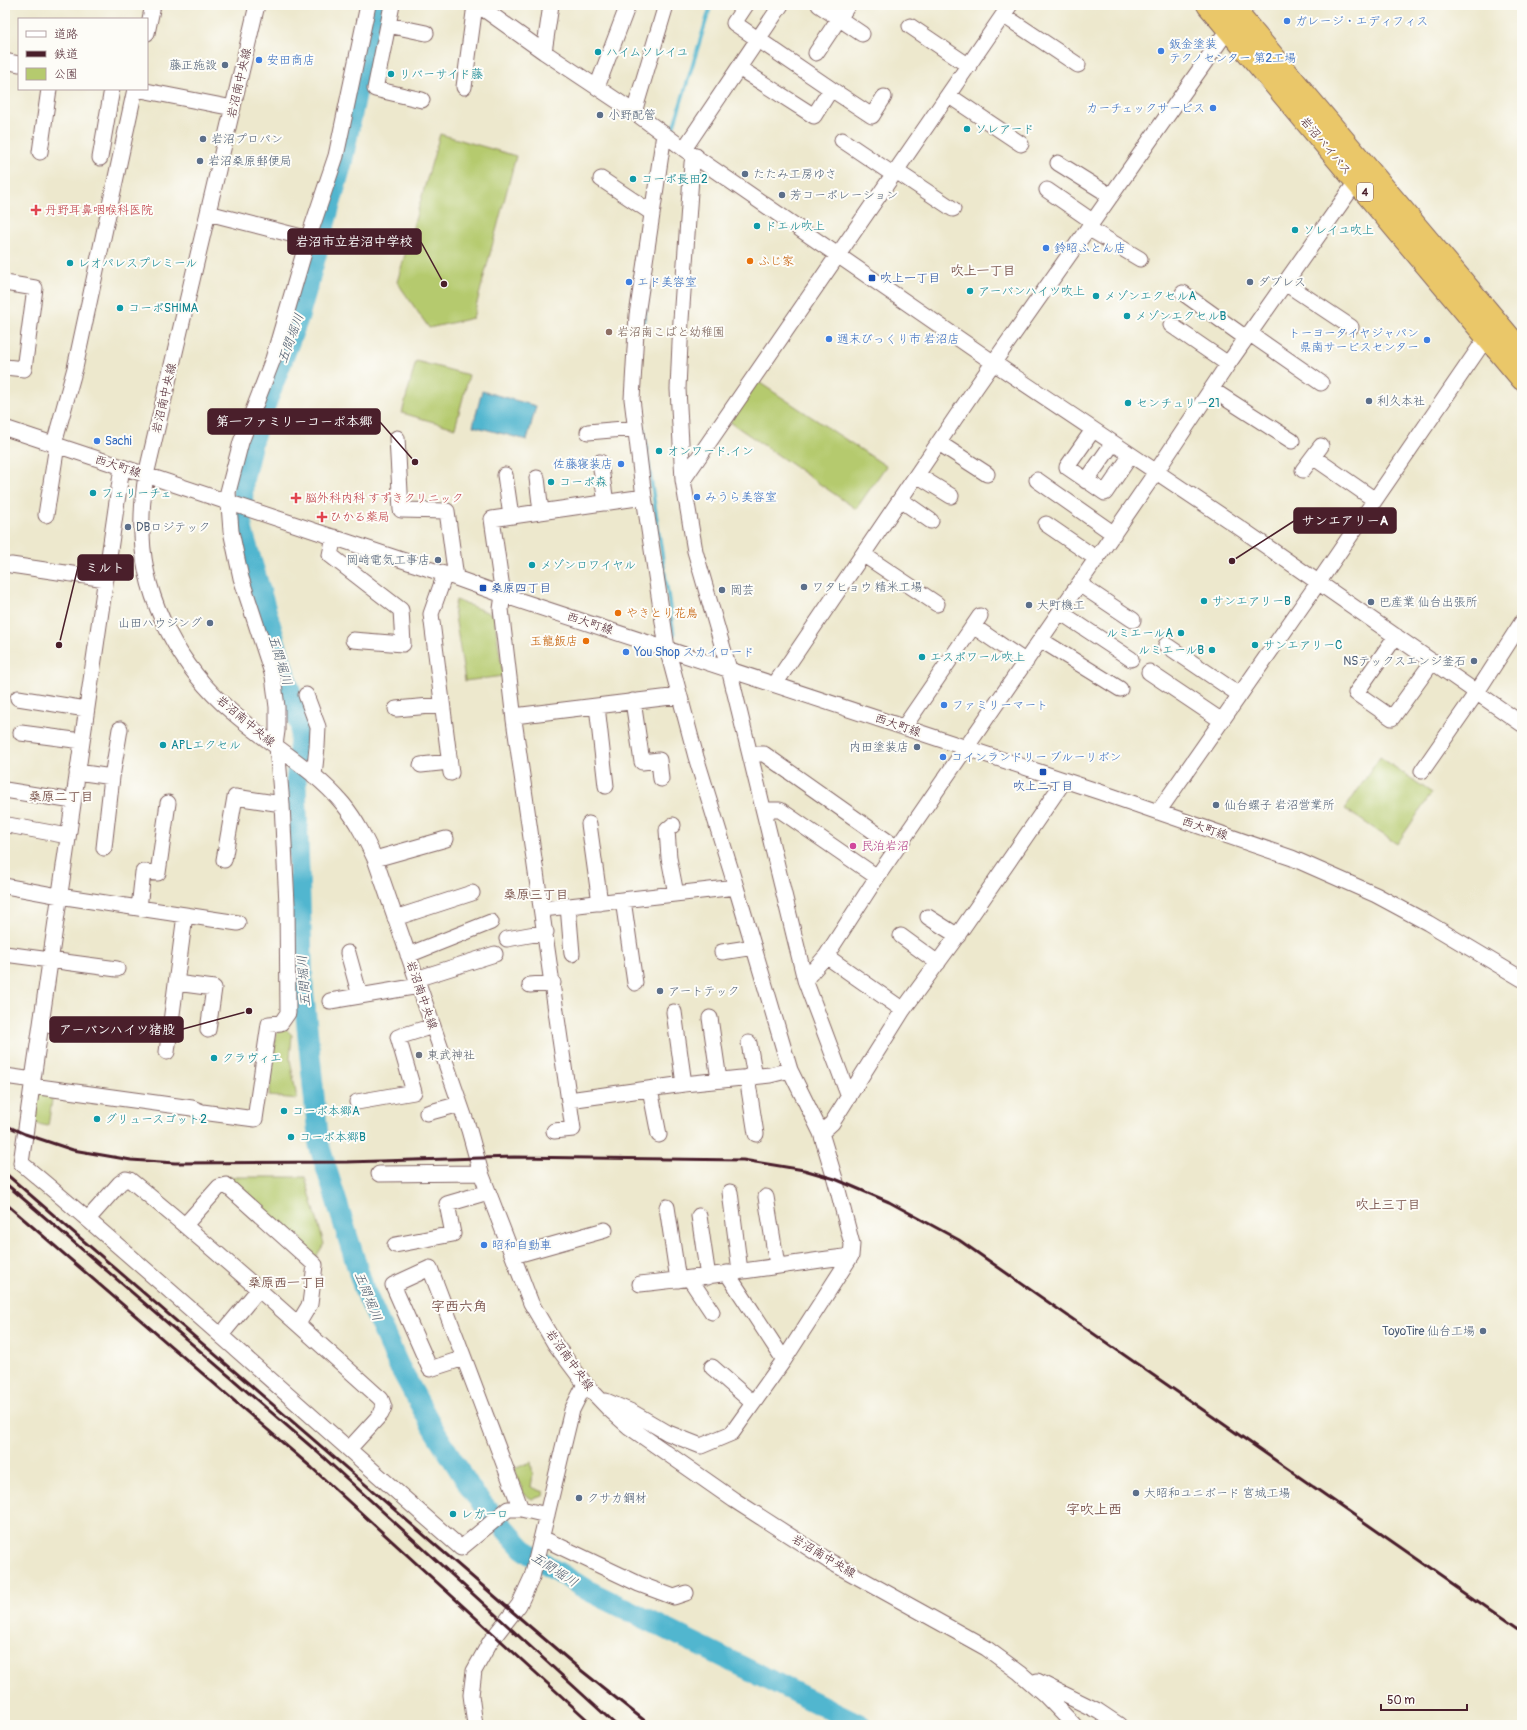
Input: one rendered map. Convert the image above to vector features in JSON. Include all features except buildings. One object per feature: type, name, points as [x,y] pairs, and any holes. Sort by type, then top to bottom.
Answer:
[{"type":"highway","name":"岩沼バイパス","points":[[1208,5],[1236,14],[1522,352]]},
{"type":"highway","name":"岩沼バイパス","points":[[1236,14],[1356,182],[1522,379]]},
{"type":"street","points":[[148,28],[153,5]]},
{"type":"street","name":"岩沼南中央線","points":[[257,5],[146,475],[142,503],[142,536],[145,562],[152,590],[162,618],[176,648],[210,690],[232,712],[329,788],[344,805],[359,827],[375,859],[460,1104],[481,1173],[513,1256],[535,1310],[555,1344],[585,1384],[628,1426],[734,1500],[829,1561],[986,1648],[1020,1673],[1044,1694],[1074,1725]]},
{"type":"street","points":[[5,1076],[32,1083],[192,1108],[202,1112],[255,1119],[269,1024],[281,1023],[288,1013],[287,904],[273,676],[241,578],[235,552],[228,489],[239,450],[273,358],[336,156],[368,5]]},
{"type":"street","points":[[392,5],[375,89],[422,100]]},
{"type":"street","points":[[464,87],[476,5],[634,112],[994,363],[1240,528],[1522,724]]},
{"type":"street","points":[[544,52],[551,5]]},
{"type":"street","points":[[597,87],[628,5]]},
{"type":"street","points":[[634,112],[666,5]]},
{"type":"street","points":[[746,5],[734,24],[872,116],[884,97]]},
{"type":"street","points":[[600,1399],[632,1412],[668,1433],[701,1446],[732,1434],[784,1360],[851,1256],[852,1244],[821,1133],[790,1070],[679,696],[667,648],[644,497],[632,399],[637,315],[652,213],[677,143],[739,68],[781,5]]},
{"type":"street","points":[[819,5],[862,34]]},
{"type":"street","points":[[816,53],[848,5]]},
{"type":"street","points":[[682,480],[969,66],[1003,9],[1078,65]]},
{"type":"street","points":[[775,684],[939,442],[1236,14]]},
{"type":"street","points":[[388,25],[426,33]]},
{"type":"street","points":[[910,26],[969,66]]},
{"type":"street","points":[[5,61],[18,64]]},
{"type":"street","points":[[739,68],[814,116],[832,89]]},
{"type":"street","points":[[40,152],[49,90]]},
{"type":"street","points":[[100,158],[112,90]]},
{"type":"street","points":[[46,515],[55,445],[75,368],[135,90]]},
{"type":"street","points":[[140,90],[233,108]]},
{"type":"street","points":[[948,95],[1022,144]]},
{"type":"street","points":[[842,140],[953,209]]},
{"type":"street","points":[[677,143],[692,163],[678,389],[682,480],[695,550],[729,669],[805,980],[849,1097]]},
{"type":"street","points":[[1058,163],[1110,196]]},
{"type":"street","points":[[602,179],[652,213]]},
{"type":"street","points":[[805,980],[826,956],[877,877],[1097,559],[1247,336],[1356,182]]},
{"type":"street","points":[[1047,190],[1090,225],[1140,259]]},
{"type":"street","points":[[208,213],[333,245]]},
{"type":"street","points":[[5,283],[35,288],[24,369],[5,367]]},
{"type":"street","points":[[1285,283],[1351,328]]},
{"type":"street","points":[[1183,293],[1321,383]]},
{"type":"street","points":[[1171,325],[1228,364]]},
{"type":"street","points":[[1158,812],[1318,583],[1486,338]]},
{"type":"street","points":[[1211,390],[1292,441]]},
{"type":"street","name":"西大町線","points":[[5,428],[334,537],[503,595],[1064,780],[1292,858],[1369,892],[1520,974]]},
{"type":"street","points":[[588,432],[636,428]]},
{"type":"street","points":[[1093,430],[1067,468],[1086,481],[1105,493],[1131,455]]},
{"type":"street","points":[[398,438],[401,510],[447,511],[450,576],[431,614],[450,768],[421,765]]},
{"type":"street","points":[[939,442],[988,474]]},
{"type":"street","points":[[1086,481],[1112,443]]},
{"type":"street","points":[[1303,470],[1317,452],[1375,500]]},
{"type":"street","points":[[600,462],[606,503]]},
{"type":"street","points":[[122,467],[49,961],[21,1163],[88,1219],[221,1335],[461,1548],[515,1509],[547,1515]]},
{"type":"street","points":[[505,475],[511,516]]},
{"type":"street","points":[[917,475],[951,496]]},
{"type":"street","points":[[537,478],[541,512]]},
{"type":"street","points":[[1037,480],[1114,534]]},
{"type":"street","points":[[554,1132],[574,1129],[514,716],[501,610],[503,595],[492,519],[644,497]]},
{"type":"street","points":[[901,500],[931,521]]},
{"type":"street","points":[[1046,524],[1097,559]]},
{"type":"street","points":[[334,537],[330,555],[401,610],[403,644],[353,640]]},
{"type":"street","points":[[865,552],[903,574]]},
{"type":"street","points":[[865,552],[937,604]]},
{"type":"street","points":[[11,565],[106,579]]},
{"type":"street","points":[[1079,584],[1133,620]]},
{"type":"street","points":[[1060,612],[1131,659]]},
{"type":"street","points":[[904,727],[977,621],[1026,662]]},
{"type":"street","points":[[1422,771],[1477,692],[1522,622]]},
{"type":"street","points":[[1396,636],[1356,693],[1380,710],[1392,718],[1433,661]]},
{"type":"street","points":[[1041,640],[1120,689]]},
{"type":"street","points":[[1166,645],[1240,695]]},
{"type":"street","points":[[1149,672],[1222,721]]},
{"type":"street","points":[[306,696],[318,727],[317,747],[311,774]]},
{"type":"street","points":[[514,716],[679,696]]},
{"type":"street","points":[[18,698],[86,709]]},
{"type":"street","points":[[632,701],[642,762],[659,760],[661,779]]},
{"type":"street","points":[[396,709],[442,705]]},
{"type":"street","points":[[597,706],[606,786]]},
{"type":"street","points":[[104,848],[112,777],[120,728]]},
{"type":"street","points":[[21,733],[82,741]]},
{"type":"street","points":[[750,754],[764,754],[897,848]]},
{"type":"street","points":[[77,772],[112,777]]},
{"type":"street","points":[[821,1133],[832,1123],[903,1010],[958,936],[1064,780]]},
{"type":"street","points":[[5,790],[73,801]]},
{"type":"street","points":[[224,860],[235,797],[282,804]]},
{"type":"street","points":[[139,908],[143,872],[158,873],[168,803]]},
{"type":"street","points":[[764,810],[780,810],[877,877]]},
{"type":"street","points":[[589,824],[600,903]]},
{"type":"street","points":[[8,825],[68,836]]},
{"type":"street","points":[[673,825],[667,830],[669,858],[676,894]]},
{"type":"street","points":[[375,859],[446,839]]},
{"type":"street","points":[[5,886],[59,896],[238,923]]},
{"type":"street","points":[[543,909],[736,887]]},
{"type":"street","points":[[395,918],[472,893]]},
{"type":"street","points":[[623,900],[635,983]]},
{"type":"street","points":[[568,906],[572,954]]},
{"type":"street","points":[[167,1052],[185,915]]},
{"type":"street","points":[[928,917],[958,936]]},
{"type":"street","points":[[408,955],[491,922]]},
{"type":"street","points":[[507,939],[546,932]]},
{"type":"street","points":[[902,936],[938,963]]},
{"type":"street","points":[[722,952],[754,947]]},
{"type":"street","points":[[348,953],[360,996]]},
{"type":"street","points":[[5,954],[117,969]]},
{"type":"street","points":[[330,1001],[418,983],[495,954]]},
{"type":"street","points":[[826,956],[903,1010]]},
{"type":"street","points":[[530,985],[553,983]]},
{"type":"street","points":[[176,984],[214,988],[208,1030]]},
{"type":"street","points":[[674,1012],[684,1084]]},
{"type":"street","points":[[710,1018],[719,1080]]},
{"type":"street","points":[[41,1024],[104,1032]]},
{"type":"street","points":[[357,1102],[414,1092],[398,1037],[433,1026]]},
{"type":"street","points":[[749,1043],[756,1134]]},
{"type":"street","points":[[569,1100],[684,1084],[751,1077],[790,1070]]},
{"type":"street","points":[[650,1089],[659,1135]]},
{"type":"street","points":[[427,1113],[460,1104]]},
{"type":"street","points":[[379,1174],[481,1173]]},
{"type":"street","points":[[88,1219],[120,1183],[130,1180],[185,1224],[259,1289],[382,1399],[384,1407],[381,1414],[348,1449]]},
{"type":"street","points":[[185,1224],[219,1187],[226,1186],[315,1265],[310,1304],[298,1324]]},
{"type":"street","points":[[395,1245],[453,1234],[447,1204],[488,1192]]},
{"type":"street","points":[[730,1192],[734,1272],[784,1360]]},
{"type":"street","points":[[766,1196],[777,1265]]},
{"type":"street","points":[[667,1207],[684,1280],[712,1312]]},
{"type":"street","points":[[699,1216],[708,1277]]},
{"type":"street","points":[[513,1256],[605,1230]]},
{"type":"street","points":[[640,1284],[708,1277],[777,1265],[851,1256]]},
{"type":"street","points":[[464,1358],[430,1369],[393,1286],[430,1268],[464,1358],[515,1509]]},
{"type":"street","points":[[221,1335],[259,1289]]},
{"type":"street","points":[[712,1367],[753,1403]]},
{"type":"street","points":[[475,1725],[471,1695],[474,1671],[490,1642],[519,1605],[532,1577],[572,1410],[585,1384]]},
{"type":"street","points":[[541,1541],[639,1584],[674,1597],[686,1593]]},
{"type":"street","points":[[1020,1673],[1098,1711],[1119,1725]]},
{"type":"green space","points":[[440,134],[516,156],[473,318],[429,328],[397,282]]},
{"type":"green space","points":[[416,361],[469,375],[455,428],[402,413]]},
{"type":"green space","points":[[757,381],[886,466],[856,509],[730,422]]},
{"type":"green space","points":[[456,600],[494,615],[503,676],[465,681],[454,609]]},
{"type":"green space","points":[[1380,757],[1432,793],[1397,844],[1345,809]]},
{"type":"green space","points":[[285,1028],[292,1035],[290,1059],[297,1099],[269,1096],[276,1034]]},
{"type":"green space","points":[[43,1092],[53,1094],[48,1126],[33,1123],[37,1097]]},
{"type":"green space","points":[[221,1177],[305,1177],[324,1244],[314,1260]]},
{"type":"green space","points":[[531,1462],[533,1475],[531,1487],[544,1492],[543,1496],[532,1499],[524,1494],[514,1469]]},
{"type":"water","points":[[482,391],[536,406],[527,440],[473,426]]},
{"type":"waterway","points":[[671,135],[711,5]]},
{"type":"waterway","name":"五間堀川","points":[[374,7],[342,163],[299,316],[253,438],[243,481],[242,529],[301,728],[296,783],[303,987],[319,1145],[364,1289],[399,1366],[434,1430],[475,1495],[522,1548],[587,1590],[861,1725]]},
{"type":"waterway","points":[[644,323],[649,283]]},
{"type":"waterway","points":[[643,425],[674,635]]},
{"type":"railway","points":[[5,1125],[25,1134],[73,1150],[131,1160],[175,1163],[347,1162],[514,1157],[743,1160],[804,1170],[835,1179],[889,1202],[959,1240],[1522,1632]]},
{"type":"railway","points":[[5,1173],[514,1613],[582,1671],[650,1725]]},
{"type":"railway","points":[[5,1183],[322,1456],[616,1725]]},
{"type":"railway","points":[[5,1203],[312,1468],[593,1725]]},
{"type":"place","name":"ガレージ・エディフィス","points":[[1287,21]]},
{"type":"place","name":"鈑金塗装 テクノセンター 第2工場","points":[[1161,51]]},
{"type":"place","name":"ハイムソレイユ","points":[[598,52]]},
{"type":"place","name":"安田商店","points":[[259,60]]},
{"type":"place","name":"藤正施設","points":[[225,65]]},
{"type":"place","name":"リバーサイド藤","points":[[391,74]]},
{"type":"place","name":"カーチェックサービス","points":[[1213,108]]},
{"type":"place","name":"小野配管","points":[[600,115]]},
{"type":"place","name":"ソレアード","points":[[967,129]]},
{"type":"place","name":"岩沼プロパン","points":[[203,139]]},
{"type":"place","name":"岩沼桑原郵便局","points":[[200,161]]},
{"type":"place","name":"たたみ工房ゆさ","points":[[745,174]]},
{"type":"place","name":"コーポ長田2","points":[[633,179]]},
{"type":"place","name":"芳コーポレーション","points":[[782,195]]},
{"type":"place","name":"丹野耳鼻咽喉科医院","points":[[36,210]]},
{"type":"place","name":"ドエル吹上","points":[[757,226]]},
{"type":"place","name":"ソレイユ吹上","points":[[1295,230]]},
{"type":"place","name":"鈴昭ふとん店","points":[[1046,248]]},
{"type":"place","name":"ふじ家","points":[[750,261]]},
{"type":"place","name":"レオパレスプレミール","points":[[70,263]]},
{"type":"place","name":"吹上一丁目","points":[[872,278]]},
{"type":"place","name":"エド美容室","points":[[629,282]]},
{"type":"place","name":"ダブレス","points":[[1250,282]]},
{"type":"place","name":"岩沼市立岩沼中学校","points":[[444,284]]},
{"type":"place","name":"アーバンハイツ吹上","points":[[970,291]]},
{"type":"place","name":"メゾンエクセルA","points":[[1096,296]]},
{"type":"place","name":"コーポSHIMA","points":[[120,308]]},
{"type":"place","name":"メゾンエクセルB","points":[[1127,316]]},
{"type":"place","name":"岩沼南こばと幼稚園","points":[[609,332]]},
{"type":"place","name":"週末びっくり市 岩沼店","points":[[829,339]]},
{"type":"place","name":"トーヨータイヤジャパン 県南サービスセンター","points":[[1427,340]]},
{"type":"place","name":"利久本社","points":[[1369,401]]},
{"type":"place","name":"センチュリー21","points":[[1128,403]]},
{"type":"place","name":"Sachi","points":[[97,441]]},
{"type":"place","name":"オンワード.イン","points":[[659,451]]},
{"type":"place","name":"第一ファミリーコーポ本郷","points":[[415,462]]},
{"type":"place","name":"佐藤寝装店","points":[[621,464]]},
{"type":"place","name":"コーポ森","points":[[551,482]]},
{"type":"place","name":"フェリーチェ","points":[[93,493]]},
{"type":"place","name":"みうら美容室","points":[[697,497]]},
{"type":"place","name":"脳外科内科 すずきクリニック","points":[[296,498]]},
{"type":"place","name":"ひかる薬局","points":[[322,517]]},
{"type":"place","name":"DBロジテック","points":[[128,527]]},
{"type":"place","name":"岡﨑電気工事店","points":[[438,560]]},
{"type":"place","name":"サンエアリーA","points":[[1232,561]]},
{"type":"place","name":"メゾンロワイヤル","points":[[532,565]]},
{"type":"place","name":"ワタヒョウ 精米工場","points":[[804,587]]},
{"type":"place","name":"桑原四丁目","points":[[483,588]]},
{"type":"place","name":"岡芸","points":[[722,590]]},
{"type":"place","name":"サンエアリーB","points":[[1204,601]]},
{"type":"place","name":"巴産業 仙台出張所","points":[[1371,602]]},
{"type":"place","name":"大町機工","points":[[1029,605]]},
{"type":"place","name":"やきとり花鳥","points":[[618,613]]},
{"type":"place","name":"山田ハウジング","points":[[210,623]]},
{"type":"place","name":"ルミエールA","points":[[1181,633]]},
{"type":"place","name":"玉龍飯店","points":[[586,641]]},
{"type":"place","name":"ミルト","points":[[59,645]]},
{"type":"place","name":"サンエアリーC","points":[[1255,645]]},
{"type":"place","name":"ルミエールB","points":[[1212,650]]},
{"type":"place","name":"You Shop スカイロード","points":[[626,652]]},
{"type":"place","name":"エスポワール吹上","points":[[922,657]]},
{"type":"place","name":"NSテックスエンジ釜石","points":[[1474,661]]},
{"type":"place","name":"ファミリーマート","points":[[944,705]]},
{"type":"place","name":"APLエクセル","points":[[163,745]]},
{"type":"place","name":"内田塗装店","points":[[917,747]]},
{"type":"place","name":"コインランドリー ブルーリボン","points":[[943,757]]},
{"type":"place","name":"吹上二丁目","points":[[1043,772]]},
{"type":"place","name":"仙台螺子 岩沼営業所","points":[[1216,805]]},
{"type":"place","name":"民泊岩沼","points":[[853,846]]},
{"type":"place","name":"アートテック","points":[[660,991]]},
{"type":"place","name":"アーバンハイツ猪股","points":[[249,1011]]},
{"type":"place","name":"東武神社","points":[[419,1055]]},
{"type":"place","name":"クラヴィエ","points":[[214,1058]]},
{"type":"place","name":"コーポ本郷A","points":[[284,1111]]},
{"type":"place","name":"グリュースゴット2","points":[[97,1119]]},
{"type":"place","name":"コーポ本郷B","points":[[291,1137]]},
{"type":"place","name":"昭和自動車","points":[[484,1245]]},
{"type":"place","name":"ToyoTire 仙台工場","points":[[1483,1331]]},
{"type":"place","name":"大昭和ユニボード 宮城工場","points":[[1136,1493]]},
{"type":"place","name":"クサカ鋼材","points":[[579,1498]]},
{"type":"place","name":"レガーロ","points":[[453,1514]]},
{"type":"district","name":"吹上一丁目","points":[[983,270]]},
{"type":"district","name":"桑原二丁目","points":[[61,796]]},
{"type":"district","name":"桑原三丁目","points":[[536,894]]},
{"type":"district","name":"吹上三丁目","points":[[1388,1204]]},
{"type":"district","name":"桑原西一丁目","points":[[287,1282]]},
{"type":"district","name":"字西六角","points":[[459,1306]]},
{"type":"district","name":"字吹上西","points":[[1094,1509]]}]
